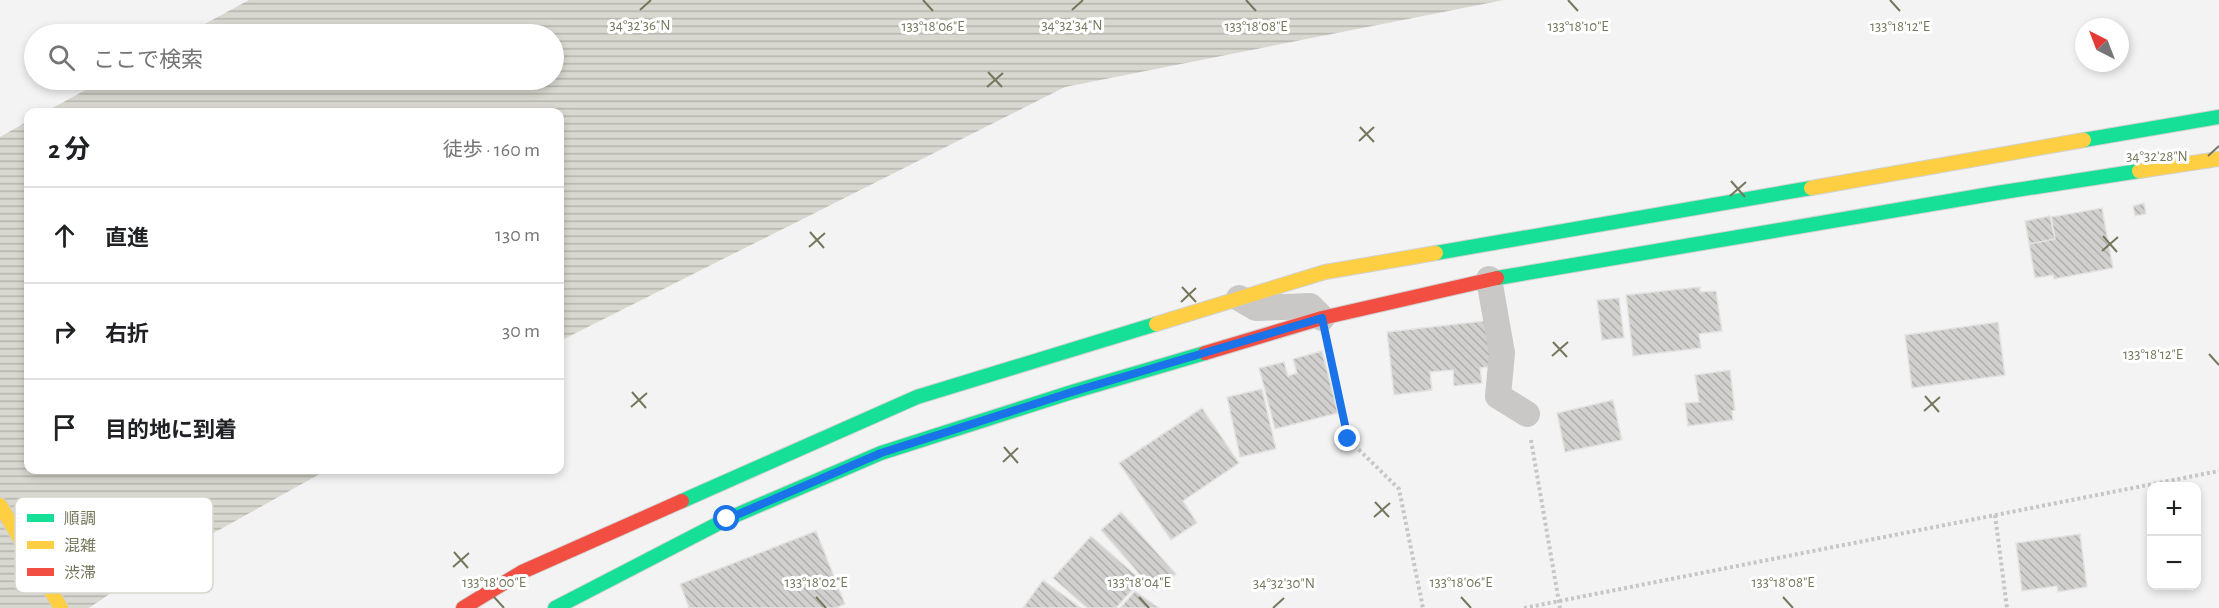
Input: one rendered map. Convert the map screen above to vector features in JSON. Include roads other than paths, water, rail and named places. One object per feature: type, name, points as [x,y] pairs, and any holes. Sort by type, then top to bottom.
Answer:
[{"type":"street","points":[[463,608],[522,573],[917,397],[1325,272],[2219,117]]},
{"type":"street","points":[[555,608],[727,519],[881,453],[1072,392],[1322,318],[1489,279],[1997,193],[2219,159]]},
{"type":"street","points":[[1489,279],[1502,354],[1498,396],[1527,414]]},
{"type":"street","points":[[1239,298],[1256,308],[1310,306],[1322,318]]},
{"type":"street","points":[[0,505],[15,530]]},
{"type":"street","points":[[52,593],[61,608]]}]
